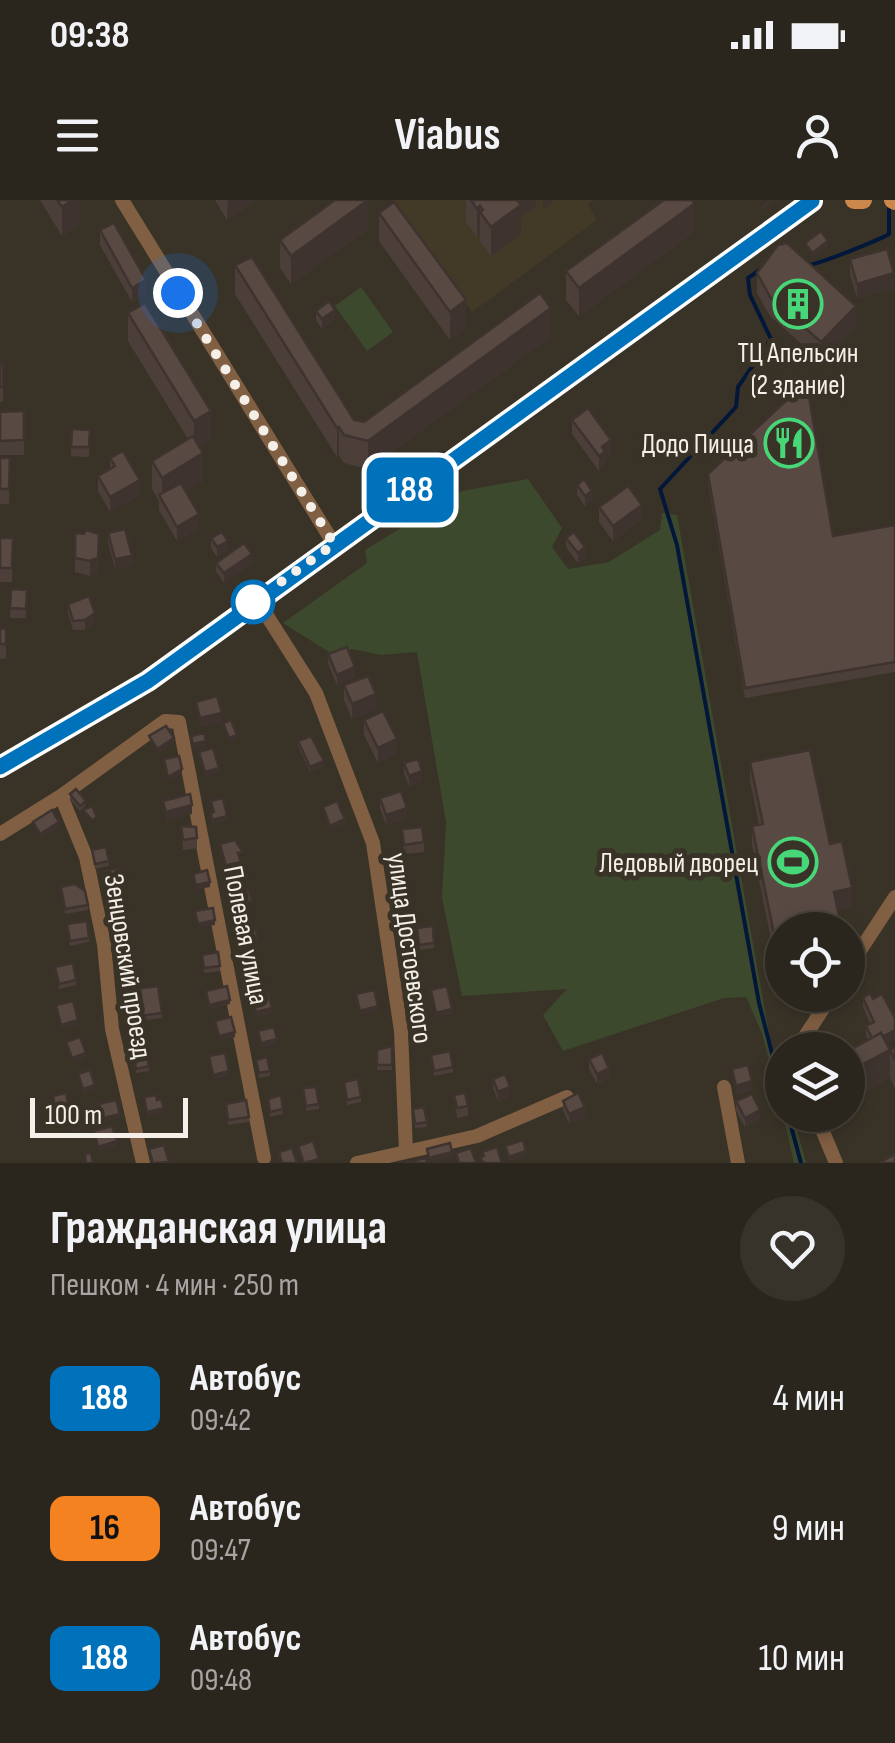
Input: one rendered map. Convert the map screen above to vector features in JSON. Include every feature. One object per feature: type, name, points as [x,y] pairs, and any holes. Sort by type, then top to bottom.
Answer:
[{"type":"main road","points":[[0,767],[148,681],[812,200]]},
{"type":"main road","points":[[854,200],[863,200]]},
{"type":"street","points":[[122,200],[334,544]]},
{"type":"street","name":"улица Достоевского","points":[[257,600],[316,693],[373,842],[401,1032],[406,1150]]},
{"type":"street","name":"Полевая улица","points":[[61,796],[165,721],[178,722],[264,1158]]},
{"type":"street","points":[[0,834],[61,796]]},
{"type":"street","name":"Зенцовский проезд","points":[[61,796],[86,857],[104,944],[115,1044],[141,1155]]},
{"type":"street","points":[[865,943],[895,896]]},
{"type":"street","points":[[724,1087],[738,1163]]},
{"type":"street","points":[[357,1163],[477,1136],[567,1097]]},
{"type":"street","points":[[823,1132],[836,1163]]},
{"type":"shaded area","points":[[392,200],[592,200],[588,204],[597,220],[472,312]]},
{"type":"green space","points":[[361,287],[393,332],[367,351],[335,306]]},
{"type":"green space","points":[[528,479],[562,528],[552,547],[568,569],[609,562],[660,530],[662,513],[677,515],[769,1032],[765,1032],[765,1045],[746,997],[724,998],[563,1051],[543,1015],[567,989],[462,996],[442,898],[446,822],[417,652],[381,655],[352,649],[337,657],[283,623],[367,563],[365,550],[462,491]]},
{"type":"green space","points":[[787,1132],[798,1132],[806,1163],[794,1163]]},
{"type":"building","points":[[335,200],[368,200],[291,256],[280,240]]},
{"type":"building","points":[[471,200],[517,200],[521,205],[491,227],[480,212],[483,210],[480,206],[477,209]]},
{"type":"building","points":[[664,200],[692,200],[694,204],[579,288],[566,271]]},
{"type":"building","points":[[394,202],[466,300],[450,312],[379,213]]},
{"type":"building","points":[[114,223],[146,280],[132,288],[100,230]]},
{"type":"building","points":[[821,231],[828,241],[812,253],[805,243]]},
{"type":"building","name":"ТЦ Апельсин (2 здание)","points":[[787,243],[856,306],[821,342],[770,297],[757,273],[778,245]]},
{"type":"building","points":[[887,249],[894,273],[857,284],[850,259]]},
{"type":"building","points":[[252,257],[354,420],[364,422],[540,293],[551,308],[368,441],[344,435],[337,428],[235,265]]},
{"type":"building","points":[[329,301],[335,310],[322,319],[316,311]]},
{"type":"building","points":[[145,303],[211,411],[194,421],[128,313]]},
{"type":"building","points":[[3,363],[3,387],[0,387]]},
{"type":"building","points":[[808,391],[833,536],[895,525],[895,662],[745,688],[708,474],[793,394]]},
{"type":"building","points":[[588,408],[611,440],[599,456],[572,420]]},
{"type":"building","points":[[24,411],[24,440],[0,441],[0,412]]},
{"type":"building","points":[[72,429],[90,430],[89,447],[71,447]]},
{"type":"building","points":[[193,436],[203,453],[162,478],[152,461]]},
{"type":"building","points":[[123,451],[140,480],[110,497],[98,476],[115,466],[110,458]]},
{"type":"building","points":[[0,458],[10,458],[9,489],[0,489]]},
{"type":"building","points":[[584,479],[592,491],[585,496],[577,485]]},
{"type":"building","points":[[181,483],[199,514],[177,527],[159,495]]},
{"type":"building","points":[[628,486],[642,505],[613,526],[599,507]]},
{"type":"building","points":[[125,529],[132,556],[115,559],[108,533]]},
{"type":"building","points":[[86,530],[99,534],[98,558],[90,561],[75,558],[75,533],[84,534]]},
{"type":"building","points":[[222,532],[228,541],[217,547],[211,538]]},
{"type":"building","points":[[574,532],[585,547],[578,553],[566,538]]},
{"type":"building","points":[[0,538],[13,538],[12,568],[0,568]]},
{"type":"building","points":[[244,543],[252,554],[224,573],[216,563]]},
{"type":"building","points":[[11,589],[27,590],[26,609],[10,608]]},
{"type":"building","points":[[89,596],[95,613],[85,620],[73,621],[68,604]]},
{"type":"building","points":[[6,628],[6,644],[0,644],[0,629]]},
{"type":"building","points":[[347,647],[355,667],[337,675],[328,654]]},
{"type":"building","points":[[368,676],[376,694],[352,704],[344,685]]},
{"type":"building","points":[[217,696],[222,713],[200,718],[196,702]]},
{"type":"building","points":[[383,711],[397,739],[378,748],[364,720]]},
{"type":"building","points":[[231,720],[237,735],[229,738],[223,723]]},
{"type":"building","points":[[166,726],[174,738],[157,749],[149,736]]},
{"type":"building","points":[[204,733],[206,741],[193,744],[191,736]]},
{"type":"building","points":[[311,736],[324,761],[310,767],[298,741]]},
{"type":"building","points":[[213,748],[219,768],[205,772],[199,752]]},
{"type":"building","name":"Ледовый дворец","points":[[810,750],[830,844],[842,841],[852,888],[834,892],[838,912],[770,912],[752,826],[763,824],[750,762]]},
{"type":"building","points":[[179,756],[182,769],[168,777],[164,759]]},
{"type":"building","points":[[418,759],[422,771],[409,776],[404,763]]},
{"type":"building","points":[[76,789],[86,801],[80,806],[70,794]]},
{"type":"building","points":[[401,791],[407,808],[386,815],[380,798]]},
{"type":"building","points":[[190,794],[192,805],[166,812],[163,801]]},
{"type":"building","points":[[223,798],[227,816],[212,820],[211,801]]},
{"type":"building","points":[[337,801],[345,819],[330,826],[323,807]]},
{"type":"building","points":[[92,806],[97,817],[92,820],[83,810]]},
{"type":"building","points":[[52,810],[59,822],[40,834],[33,822]]},
{"type":"building","points":[[181,826],[196,827],[197,838],[183,840]]},
{"type":"building","points":[[422,827],[424,842],[404,845],[402,829]]},
{"type":"building","points":[[235,840],[243,852],[238,853],[241,862],[226,866],[220,844]]},
{"type":"building","points":[[106,847],[109,861],[95,864],[92,850]]},
{"type":"building","points":[[119,868],[123,884],[108,887],[104,871]]},
{"type":"building","points":[[207,870],[210,882],[196,885],[193,874]]},
{"type":"building","points":[[75,884],[85,891],[88,905],[65,909],[61,887]]},
{"type":"building","points":[[248,889],[252,901],[247,903],[249,909],[234,913],[228,895]]},
{"type":"building","points":[[126,904],[127,912],[116,913],[115,905]]},
{"type":"building","points":[[213,908],[215,920],[198,924],[195,911]]},
{"type":"building","points":[[87,921],[89,938],[70,941],[67,924]]},
{"type":"building","points":[[130,922],[133,935],[117,938],[115,925]]},
{"type":"building","points":[[255,926],[258,939],[241,944],[238,931]]},
{"type":"building","points":[[433,926],[434,943],[419,945],[417,928]]},
{"type":"building","points":[[134,952],[137,965],[122,968],[120,957]]},
{"type":"building","points":[[218,952],[220,966],[204,968],[202,955]]},
{"type":"building","points":[[258,961],[262,973],[249,976],[245,965]]},
{"type":"building","points":[[73,963],[76,980],[59,984],[55,967]]},
{"type":"building","points":[[158,986],[162,1013],[131,1017],[127,990]]},
{"type":"building","points":[[227,986],[230,1000],[209,1005],[206,991]]},
{"type":"building","points":[[447,986],[452,1009],[436,1013],[431,990]]},
{"type":"building","points":[[374,990],[378,1006],[360,1011],[356,994]]},
{"type":"building","points":[[268,992],[272,1008],[256,1012],[252,996]]},
{"type":"building","points":[[870,993],[873,999],[882,994],[895,1018],[895,1030],[872,1038],[866,1026],[874,1022],[865,997]]},
{"type":"building","points":[[73,1001],[78,1020],[61,1025],[56,1005]]},
{"type":"building","points":[[231,1017],[235,1032],[219,1036],[215,1021]]},
{"type":"building","points":[[274,1027],[277,1039],[261,1043],[258,1031]]},
{"type":"building","points":[[881,1033],[890,1050],[865,1063],[865,1042]]},
{"type":"building","points":[[80,1037],[86,1053],[72,1058],[66,1042]]},
{"type":"building","points":[[392,1046],[392,1065],[377,1065],[377,1050]]},
{"type":"building","points":[[146,1051],[149,1066],[136,1069],[133,1053]]},
{"type":"building","points":[[450,1051],[453,1067],[434,1071],[431,1055]]},
{"type":"building","points":[[225,1053],[229,1071],[213,1075],[209,1056]]},
{"type":"building","points":[[602,1053],[609,1068],[597,1074],[589,1059]]},
{"type":"building","points":[[267,1057],[270,1071],[259,1073],[256,1060]]},
{"type":"building","points":[[748,1065],[752,1081],[736,1086],[732,1069]]},
{"type":"building","points":[[90,1070],[95,1085],[83,1089],[78,1074]]},
{"type":"building","points":[[505,1074],[510,1087],[498,1092],[493,1079]]},
{"type":"building","points":[[358,1079],[361,1097],[347,1100],[344,1082]]},
{"type":"building","points":[[316,1087],[319,1104],[306,1106],[303,1088]]},
{"type":"building","points":[[66,1093],[68,1103],[55,1106],[53,1096]]},
{"type":"building","points":[[465,1093],[468,1106],[457,1108],[454,1095]]},
{"type":"building","points":[[578,1093],[585,1107],[569,1114],[563,1101]]},
{"type":"building","points":[[752,1094],[760,1110],[745,1118],[736,1101]]},
{"type":"building","points":[[156,1095],[164,1108],[147,1112],[144,1097]]},
{"type":"building","points":[[281,1095],[283,1109],[270,1112],[268,1099]]},
{"type":"building","points":[[116,1100],[120,1114],[103,1118],[99,1104]]},
{"type":"building","points":[[246,1100],[249,1117],[228,1120],[226,1104]]},
{"type":"building","points":[[424,1107],[427,1122],[415,1124],[413,1109]]},
{"type":"building","points":[[85,1111],[88,1118],[72,1123],[70,1115]]},
{"type":"building","points":[[112,1126],[117,1141],[98,1147],[94,1131]]},
{"type":"building","points":[[523,1140],[526,1151],[509,1157],[505,1146]]},
{"type":"building","points":[[313,1141],[319,1159],[304,1163],[298,1146]]},
{"type":"building","points":[[450,1143],[452,1152],[429,1158],[427,1149]]},
{"type":"building","points":[[164,1145],[169,1162],[153,1163],[149,1149]]},
{"type":"building","points":[[497,1147],[502,1163],[484,1163],[480,1158],[484,1156],[482,1152]]},
{"type":"building","points":[[292,1148],[297,1163],[282,1163],[279,1152]]},
{"type":"building","points":[[471,1148],[476,1163],[459,1163],[456,1153]]},
{"type":"building","points":[[895,1154],[895,1163],[879,1163]]},
{"type":"waterway","points":[[807,265],[889,234],[889,209]]},
{"type":"waterway","points":[[763,268],[748,278],[750,295],[771,339],[738,387],[736,407],[660,489],[677,545],[766,1032]]},
{"type":"waterway","points":[[793,1132],[801,1163]]},
{"type":"bus line","name":"188","points":[[0,767],[148,681],[812,201]]},
{"type":"place","name":"ТЦ Апельсин (2 здание)","points":[[798,304]]},
{"type":"place","name":"Додо Пицца","points":[[789,443]]},
{"type":"place","name":"Ледовый дворец","points":[[793,862]]},
{"type":"route","points":[[178,293],[334,544],[253,602]]}]
